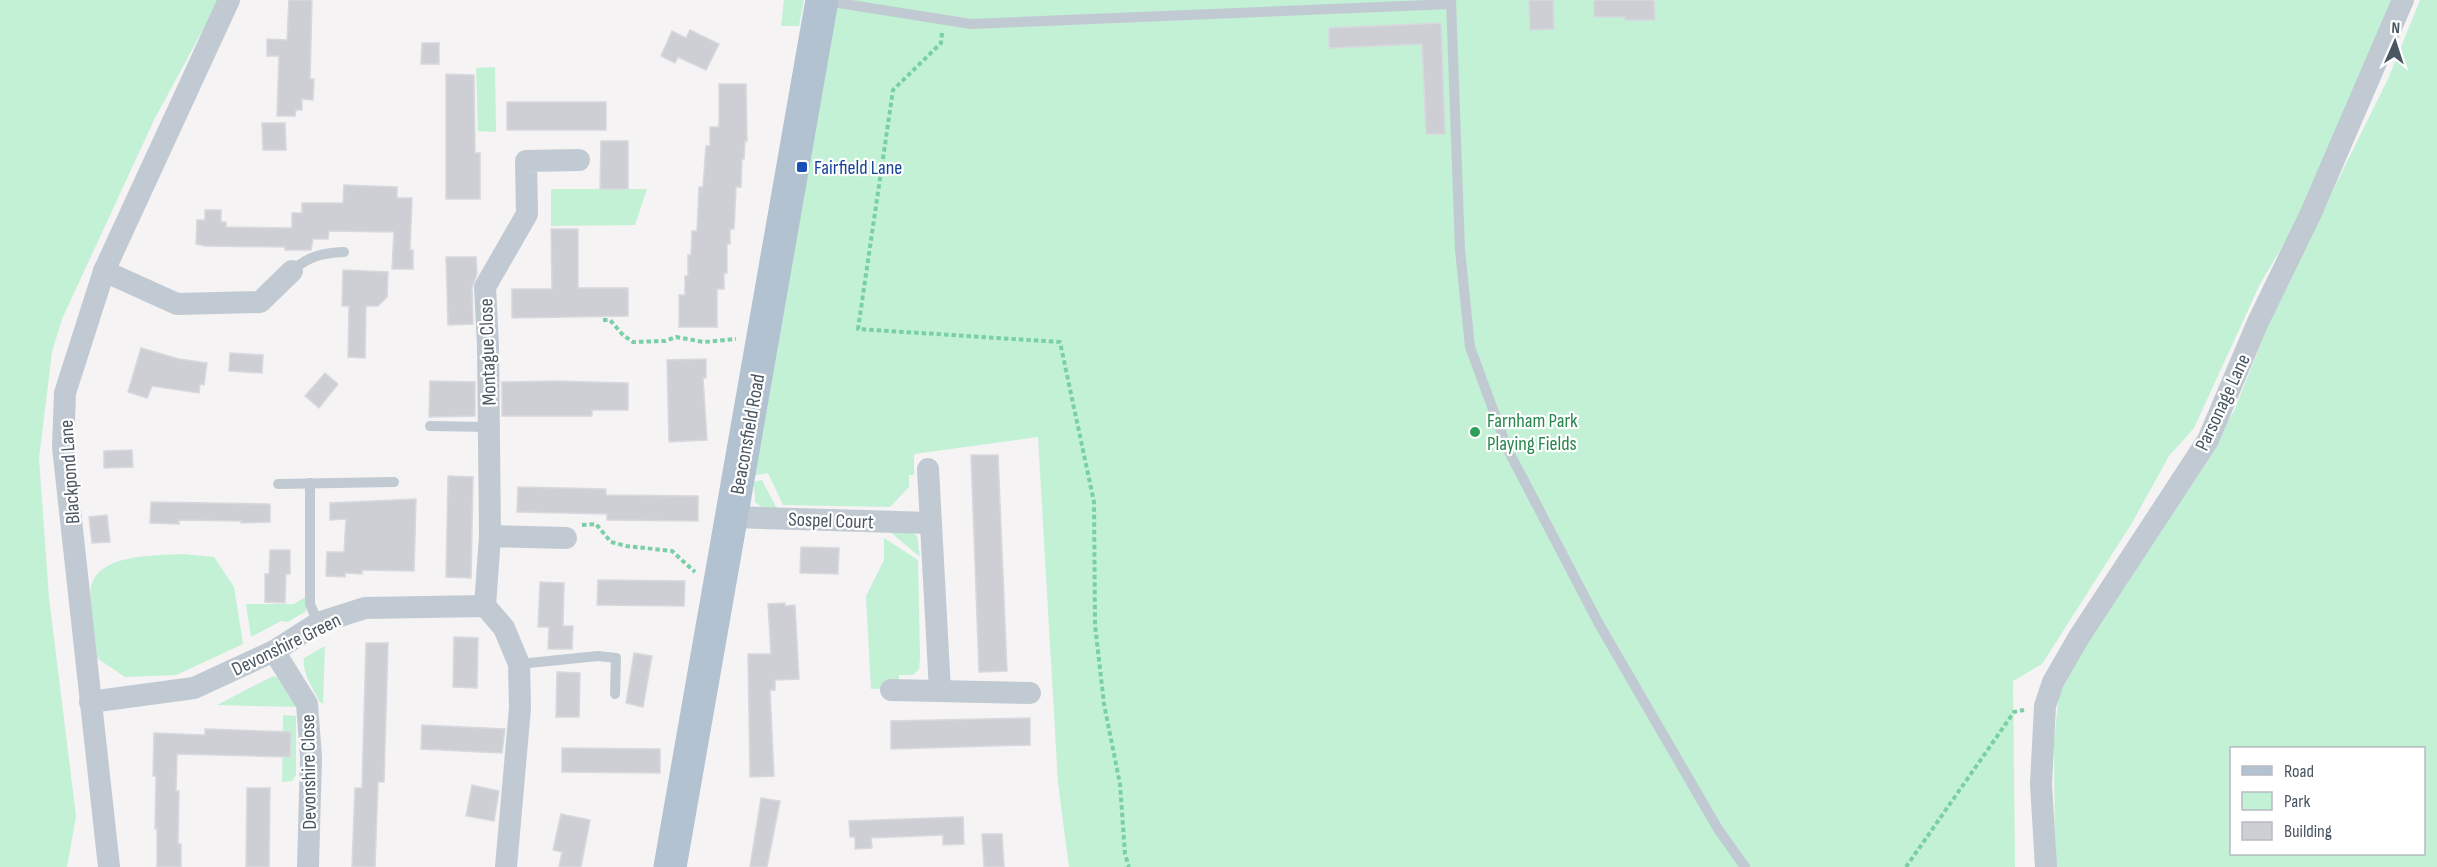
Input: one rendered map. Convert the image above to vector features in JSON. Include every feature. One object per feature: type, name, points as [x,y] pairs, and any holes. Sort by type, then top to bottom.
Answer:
[{"type":"main road","name":"Beaconsfield Road","points":[[670,867],[765,337],[822,0]]},
{"type":"street","name":"Blackpond Lane","points":[[109,867],[63,447],[65,393],[104,271],[229,0]]},
{"type":"street","name":"Parsonage Lane","points":[[2046,867],[2041,784],[2045,706],[2054,682],[2079,637],[2208,440],[2258,322],[2311,213],[2403,0]]},
{"type":"street","name":"Montague Close","points":[[490,536],[485,287],[527,214],[526,161],[579,160]]},
{"type":"street","points":[[104,271],[177,304],[260,302],[292,271]]},
{"type":"street","points":[[928,469],[940,692]]},
{"type":"street","name":"Sospel Court","points":[[732,517],[931,523]]},
{"type":"street","points":[[506,867],[520,708],[519,664],[504,628],[485,606],[490,536],[566,538]]},
{"type":"street","name":"Devonshire Green","points":[[90,702],[194,688],[274,651],[318,623],[365,608],[485,606]]},
{"type":"street","name":"Devonshire Close","points":[[274,651],[307,704],[311,757],[308,867]]},
{"type":"street","points":[[891,690],[1030,693]]},
{"type":"lane","points":[[822,0],[971,24],[1451,2],[1460,250],[1470,347],[1508,450],[1599,624],[1718,829],[1745,867]]},
{"type":"lane","points":[[292,271],[310,258],[324,253],[344,252]]},
{"type":"lane","points":[[430,426],[489,427]]},
{"type":"lane","points":[[278,484],[394,482]]},
{"type":"lane","points":[[310,483],[310,604],[318,623]]},
{"type":"lane","points":[[519,664],[598,657],[616,658],[615,693]]},
{"type":"path","points":[[943,19],[941,43],[893,90],[858,328],[1060,342],[1094,502],[1095,625],[1104,704],[1120,784],[1125,854],[1129,867]]},
{"type":"path","points":[[603,320],[610,320],[623,335],[633,342],[665,341],[676,337],[704,342],[765,337]]},
{"type":"path","points":[[566,538],[583,525],[596,524],[612,542],[626,546],[672,551],[718,593]]},
{"type":"path","points":[[1906,867],[2014,712],[2045,706]]},
{"type":"green space","points":[[0,0],[219,0],[154,120],[62,319],[52,352],[39,458],[49,598],[76,816],[67,867],[0,867]]},
{"type":"green space","points":[[784,0],[804,0],[799,26],[781,26]]},
{"type":"green space","name":"Farnham Park Playing Fields","points":[[834,0],[2395,0],[2312,197],[2260,284],[2194,428],[2169,456],[2132,523],[2042,664],[2013,681],[2015,867],[1069,867],[1058,783],[1038,437],[914,454],[914,475],[909,475],[909,487],[890,507],[783,505],[768,473],[751,476]]},
{"type":"green space","points":[[2420,0],[2437,0],[2437,867],[2055,867],[2054,742],[2059,693],[2079,655],[2234,411],[2278,301],[2388,79]]},
{"type":"green space","points":[[495,67],[496,132],[478,131],[476,68]]},
{"type":"green space","points":[[551,189],[647,189],[635,225],[551,226]]},
{"type":"green space","points":[[762,480],[777,509],[763,508],[755,502],[754,482]]},
{"type":"green space","points":[[883,526],[905,528],[917,536],[920,557]]},
{"type":"green space","points":[[884,538],[918,560],[920,659],[919,669],[913,675],[899,675],[899,688],[871,689],[866,596],[884,560]]},
{"type":"green space","points":[[182,554],[214,557],[234,587],[243,644],[176,675],[125,677],[97,658],[90,592],[96,576],[116,562],[129,558]]},
{"type":"green space","points":[[307,596],[306,611],[288,622],[281,621],[251,637],[246,604],[294,604]]},
{"type":"green space","points":[[325,646],[323,704],[309,681],[304,658]]},
{"type":"green space","points":[[273,676],[287,681],[301,707],[217,705]]},
{"type":"green space","points":[[283,715],[296,716],[296,775],[292,781],[282,782]]},
{"type":"building","points":[[289,0],[312,0],[310,79],[314,79],[313,100],[302,99],[302,110],[296,110],[295,116],[277,116],[279,56],[267,56],[267,39],[287,40]]},
{"type":"building","points":[[1529,0],[1553,0],[1554,29],[1530,30]]},
{"type":"building","points":[[1594,0],[1654,0],[1655,20],[1594,17]]},
{"type":"building","points":[[1441,23],[1445,134],[1426,134],[1422,44],[1329,48],[1329,28]]},
{"type":"building","points":[[690,30],[719,44],[706,70],[678,57],[675,63],[661,56],[672,31],[686,38]]},
{"type":"building","points":[[422,43],[439,43],[439,64],[421,64]]},
{"type":"building","points":[[446,74],[474,75],[475,153],[480,153],[480,199],[446,199]]},
{"type":"building","points":[[719,84],[746,84],[747,141],[745,141],[744,159],[742,159],[741,187],[736,187],[734,229],[730,229],[730,244],[727,244],[727,273],[724,273],[724,289],[717,289],[717,327],[679,327],[679,295],[685,295],[685,276],[688,276],[688,255],[691,255],[692,231],[697,231],[699,187],[703,187],[706,146],[710,146],[710,127],[719,127]]},
{"type":"building","points":[[507,102],[606,102],[606,130],[507,130]]},
{"type":"building","points":[[262,123],[285,123],[286,150],[263,150]]},
{"type":"building","points":[[601,141],[628,141],[628,189],[600,189]]},
{"type":"building","points":[[344,185],[397,187],[397,198],[412,198],[410,250],[413,250],[413,269],[392,269],[394,232],[329,231],[328,239],[313,239],[311,250],[196,244],[197,220],[205,220],[205,210],[221,210],[221,222],[226,222],[226,227],[292,228],[292,213],[302,213],[302,203],[343,203]]},
{"type":"building","points":[[551,229],[578,229],[578,288],[628,288],[628,316],[512,318],[512,289],[552,289]]},
{"type":"building","points":[[446,257],[476,257],[477,274],[472,288],[473,324],[448,325]]},
{"type":"building","points":[[343,270],[388,272],[387,297],[378,306],[366,306],[365,358],[348,357],[349,306],[342,306]]},
{"type":"building","points":[[141,348],[179,359],[207,363],[204,385],[200,384],[199,393],[152,386],[147,398],[128,392]]},
{"type":"building","points":[[230,353],[263,355],[262,373],[229,371]]},
{"type":"building","points":[[706,359],[706,378],[703,378],[707,440],[669,442],[667,360]]},
{"type":"building","points":[[325,373],[338,384],[319,408],[305,396]]},
{"type":"building","points":[[430,381],[475,382],[475,416],[429,417]]},
{"type":"building","points":[[502,382],[628,383],[628,410],[592,410],[592,416],[502,416]]},
{"type":"building","points":[[132,450],[133,467],[104,468],[104,451]]},
{"type":"building","points":[[971,455],[998,455],[1007,671],[979,672]]},
{"type":"building","points":[[448,476],[473,477],[471,578],[446,577]]},
{"type":"building","points":[[518,487],[606,489],[606,495],[698,496],[698,521],[607,520],[607,514],[517,512]]},
{"type":"building","points":[[416,499],[414,571],[362,570],[362,574],[345,573],[345,577],[326,576],[327,552],[344,552],[346,519],[330,520],[330,503]]},
{"type":"building","points":[[151,502],[270,504],[270,522],[179,520],[179,524],[150,523]]},
{"type":"building","points":[[107,515],[110,542],[92,543],[89,517]]},
{"type":"building","points":[[801,547],[839,548],[838,574],[800,573]]},
{"type":"building","points":[[270,550],[290,550],[290,574],[286,574],[285,603],[265,602],[265,574],[269,574]]},
{"type":"building","points":[[598,580],[685,581],[684,606],[597,605]]},
{"type":"building","points":[[540,582],[564,583],[563,626],[573,626],[572,649],[548,649],[549,627],[538,627]]},
{"type":"building","points":[[785,603],[785,606],[795,605],[799,679],[775,680],[775,690],[770,690],[774,776],[750,777],[748,654],[771,654],[768,604]]},
{"type":"building","points":[[454,637],[478,638],[477,688],[453,687]]},
{"type":"building","points":[[366,643],[388,643],[384,782],[378,782],[375,867],[352,867],[355,788],[362,788]]},
{"type":"building","points":[[634,653],[652,656],[643,707],[626,703]]},
{"type":"building","points":[[557,672],[580,673],[579,717],[556,717]]},
{"type":"building","points":[[1030,718],[1030,745],[891,749],[891,721]]},
{"type":"building","points":[[422,725],[505,729],[502,753],[421,749]]},
{"type":"building","points":[[205,729],[291,732],[290,757],[177,754],[176,791],[179,791],[178,844],[181,844],[181,867],[157,867],[156,776],[153,776],[154,733],[205,735]]},
{"type":"building","points":[[562,748],[660,749],[660,773],[562,772]]},
{"type":"building","points":[[472,785],[499,791],[494,821],[466,816]]},
{"type":"building","points":[[247,788],[270,788],[269,867],[246,867]]},
{"type":"building","points":[[761,798],[780,801],[767,867],[750,867]]},
{"type":"building","points":[[561,814],[590,820],[581,867],[559,867],[562,852],[553,850]]},
{"type":"building","points":[[963,817],[964,844],[943,845],[943,835],[871,838],[872,848],[855,849],[855,837],[850,837],[849,821]]},
{"type":"building","points":[[982,834],[1002,834],[1004,867],[984,867]]},
{"type":"place","name":"Fairfield Lane","points":[[802,167]]},
{"type":"place","name":"Farnham Park Playing Fields","points":[[1475,432]]}]
